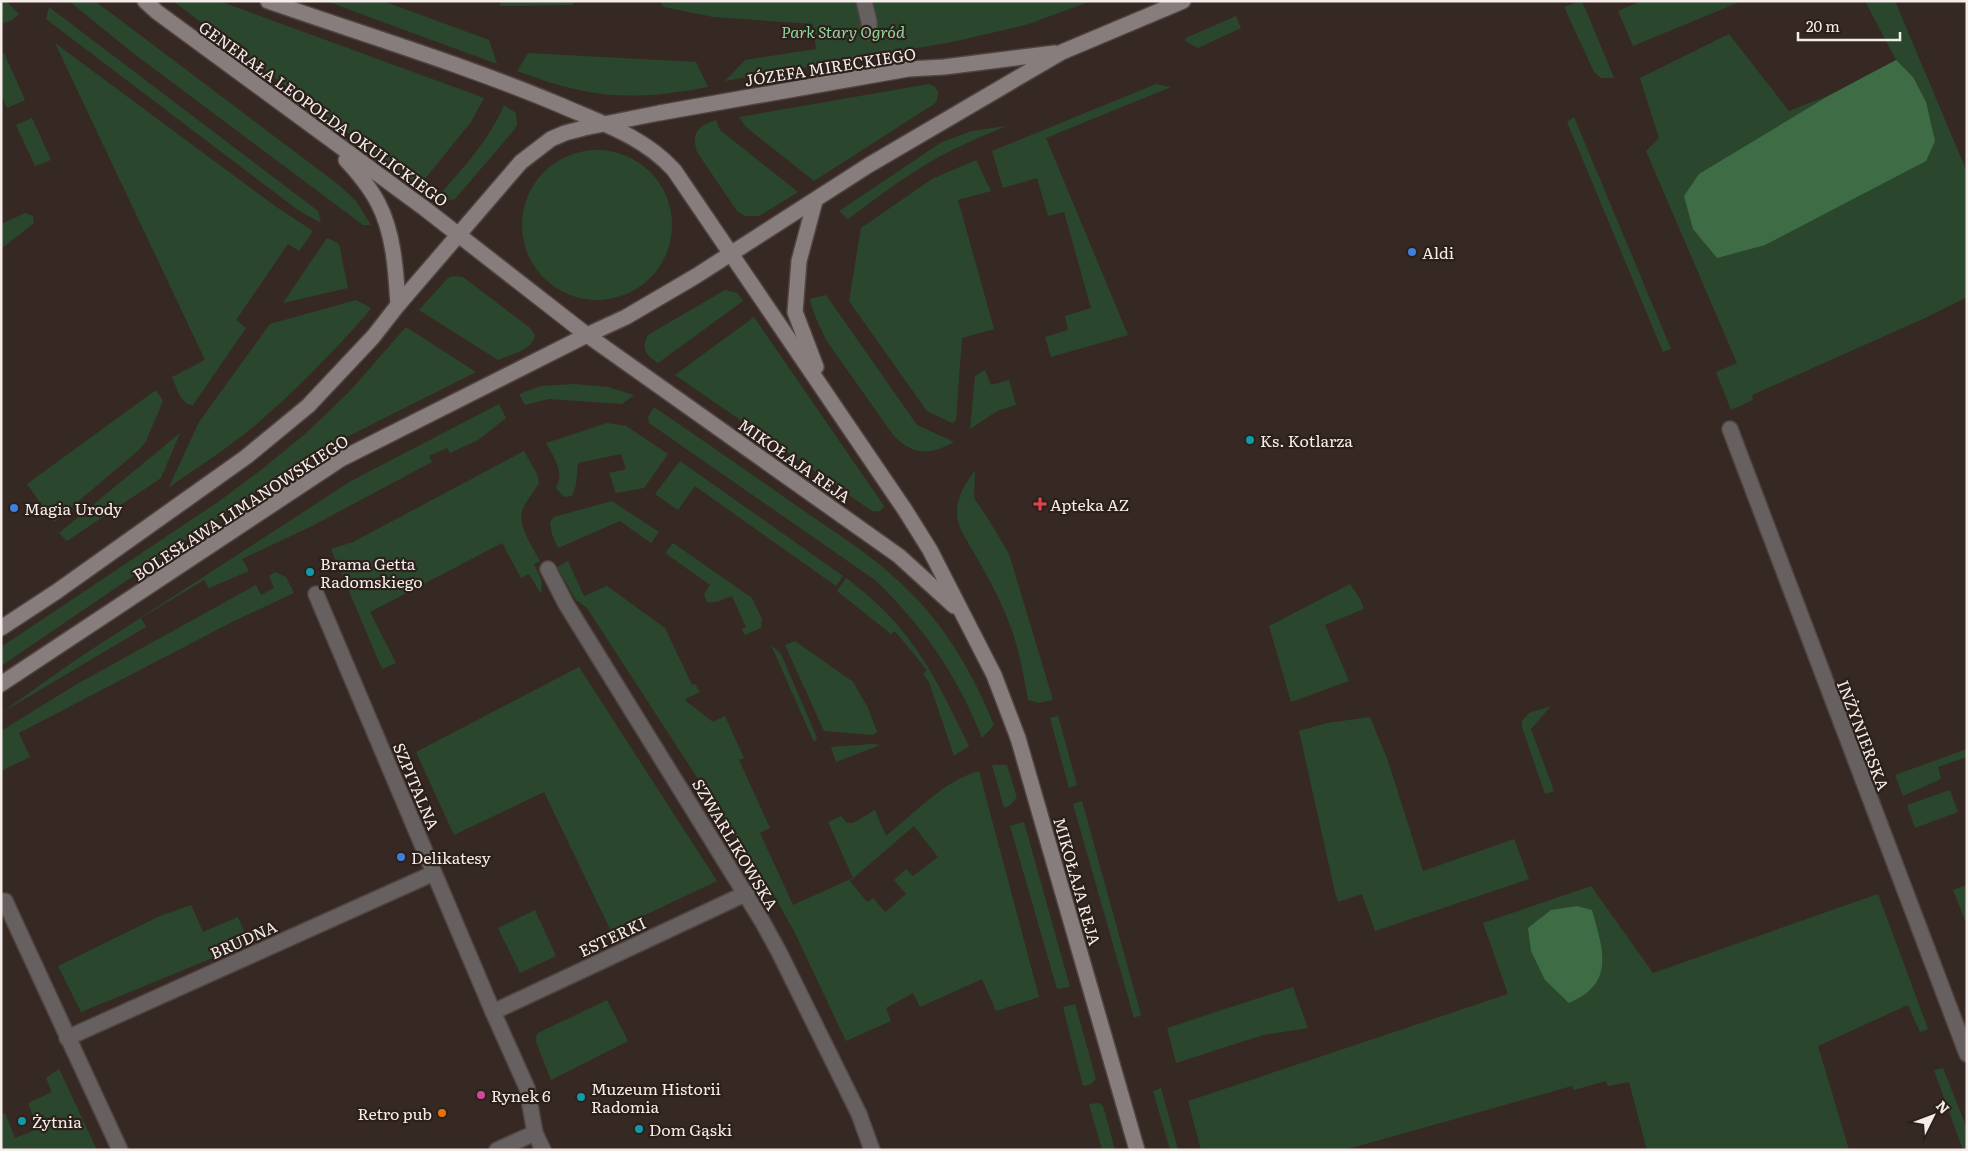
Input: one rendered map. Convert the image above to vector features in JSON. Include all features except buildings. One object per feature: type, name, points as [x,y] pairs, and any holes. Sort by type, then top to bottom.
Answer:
[{"type":"main road","name":"GENERAŁA LEOPOLDA OKULICKIEGO","points":[[145,1],[458,235],[587,335]]},
{"type":"main road","points":[[268,1],[509,84],[605,124]]},
{"type":"main road","name":"JÓZEFA MIRECKIEGO","points":[[731,254],[877,161],[1062,52],[1184,1]]},
{"type":"main road","name":"JÓZEFA MIRECKIEGO","points":[[458,235],[522,162],[536,149],[565,132],[908,69],[944,67],[1062,52]]},
{"type":"main road","name":"MIKOŁAJA REJA","points":[[605,124],[640,141],[660,154],[679,177],[906,510],[930,550],[970,627],[994,675],[1018,738],[1137,1150]]},
{"type":"main road","points":[[313,127],[364,179],[379,204],[387,228],[394,264],[398,305]]},
{"type":"main road","points":[[815,201],[799,260],[796,312],[811,355],[835,407]]},
{"type":"main road","name":"BOLESŁAWA LIMANOWSKIEGO","points":[[1,628],[56,592],[246,457],[308,406],[373,337],[458,235]]},
{"type":"main road","name":"BOLESŁAWA LIMANOWSKIEGO","points":[[1,684],[341,459],[626,317],[731,254]]},
{"type":"main road","name":"MIKOŁAJA REJA","points":[[587,335],[899,556],[951,603],[970,627]]},
{"type":"street","points":[[864,1],[869,22],[869,32]]},
{"type":"street","name":"INŻYNIERSKA","points":[[1730,429],[1967,1054]]},
{"type":"street","name":"SZWARLIKOWSKA","points":[[548,569],[566,604],[746,893],[779,952],[859,1114],[872,1150]]},
{"type":"street","name":"SZPITALNA","points":[[316,594],[492,1012],[527,1088],[535,1133],[544,1150]]},
{"type":"street","name":"BRUDNA","points":[[67,1038],[434,873]]},
{"type":"street","name":"ESTERKI","points":[[492,1012],[746,893]]},
{"type":"street","points":[[5,901],[120,1150]]},
{"type":"street","points":[[497,1150],[535,1133]]},
{"type":"green space","points":[[1,1],[6,1],[19,14],[12,20],[4,23],[1,19]]},
{"type":"green space","points":[[69,1],[95,1],[339,185],[356,201],[371,225],[363,225],[133,53]]},
{"type":"green space","points":[[173,1],[219,1],[484,98],[471,122],[419,186]]},
{"type":"green space","points":[[326,1],[383,1],[489,40],[497,64]]},
{"type":"green space","points":[[502,1],[576,1],[572,5],[499,6]]},
{"type":"green space","name":"Park Stary Ogród","points":[[659,1],[1091,1],[1026,25],[952,42],[725,81],[745,60],[816,49],[813,24],[713,17],[664,7]]},
{"type":"green space","points":[[1581,1],[1614,78],[1601,78],[1594,72],[1564,7]]},
{"type":"green space","points":[[1641,1],[1742,1],[1633,46],[1618,11]]},
{"type":"green space","points":[[1865,1],[1895,1],[1967,172],[1967,297],[1925,318],[1752,395],[1753,400],[1731,410],[1716,372],[1737,363],[1646,151],[1659,138],[1640,78],[1729,34],[1789,111],[1830,95],[1896,60]]},
{"type":"green space","points":[[49,7],[318,211],[321,223],[298,210],[46,19]]},
{"type":"green space","points":[[1236,16],[1241,28],[1198,48],[1185,41],[1186,38]]},
{"type":"green space","points":[[55,43],[275,206],[313,231],[299,251],[288,244],[236,320],[246,328],[193,405],[182,399],[172,377],[205,360]]},
{"type":"green space","points":[[4,53],[25,100],[7,108],[1,95],[1,54]]},
{"type":"green space","points":[[528,53],[696,62],[708,87],[627,96],[595,93],[548,82],[517,71]]},
{"type":"green space","points":[[1896,60],[1913,77],[1926,102],[1935,141],[1926,161],[1765,245],[1717,258],[1693,229],[1684,196],[1699,174],[1830,95]]},
{"type":"green space","points":[[929,84],[935,87],[938,92],[937,101],[934,104],[814,181],[746,127],[739,117]]},
{"type":"green space","points":[[1156,84],[1171,87],[1046,138],[1128,335],[1051,357],[1045,337],[1068,330],[1065,316],[1091,308],[1064,212],[1048,216],[1037,178],[1003,188],[992,151]]},
{"type":"green space","points":[[504,105],[516,113],[517,125],[514,130],[455,199],[445,201],[436,199],[465,166],[491,131]]},
{"type":"green space","points":[[1574,117],[1671,349],[1663,352],[1567,122]]},
{"type":"green space","points":[[32,118],[51,160],[35,166],[16,125]]},
{"type":"green space","points":[[716,120],[720,130],[798,192],[759,216],[745,216],[737,211],[697,152],[695,145],[696,135],[700,128]]},
{"type":"green space","points":[[1006,126],[960,146],[928,163],[848,219],[839,211],[942,142],[972,131]]},
{"type":"green space","points":[[597,150],[612,151],[626,156],[639,162],[650,172],[660,183],[666,196],[671,210],[671,240],[666,254],[660,267],[650,278],[639,288],[626,294],[612,299],[597,300],[582,299],[568,294],[555,288],[544,278],[534,267],[528,254],[523,240],[522,225],[523,210],[528,196],[534,183],[544,172],[555,162],[568,156],[582,151]]},
{"type":"green space","points":[[976,160],[991,191],[958,200],[994,329],[962,338],[956,420],[952,423],[927,411],[849,301],[861,228],[932,179]]},
{"type":"green space","points":[[25,213],[33,216],[34,223],[1,249],[1,224]]},
{"type":"green space","points":[[327,238],[339,244],[348,288],[283,303]]},
{"type":"green space","points":[[453,276],[463,277],[530,328],[535,335],[530,344],[521,351],[498,360],[419,310],[448,278]]},
{"type":"green space","points":[[725,290],[737,293],[743,301],[658,363],[647,354],[645,344],[648,335]]},
{"type":"green space","points":[[826,295],[917,425],[954,442],[930,451],[922,451],[908,447],[894,436],[826,340],[810,299]]},
{"type":"green space","points":[[356,300],[371,308],[353,330],[314,370],[248,431],[169,487],[199,422],[270,324]]},
{"type":"green space","points":[[754,317],[884,506],[880,510],[872,511],[675,375]]},
{"type":"green space","points":[[406,327],[476,372],[329,446],[289,470],[1,666],[1,647],[218,502],[305,434],[350,391]]},
{"type":"green space","points":[[985,370],[991,385],[1009,380],[1016,405],[997,411],[970,429],[975,376]]},
{"type":"green space","points":[[574,384],[608,387],[634,395],[622,404],[549,399],[525,405],[519,394],[541,386]]},
{"type":"green space","points":[[156,390],[163,401],[146,441],[139,450],[54,522],[27,484]]},
{"type":"green space","points":[[499,404],[506,418],[478,440],[450,453],[447,448],[429,456],[432,462],[310,527],[242,559],[249,571],[209,588],[204,580],[141,618],[146,627],[1,713],[77,659],[351,481]]},
{"type":"green space","points":[[654,407],[860,550],[912,594],[949,639],[978,689],[994,725],[982,738],[962,693],[938,653],[893,598],[875,580],[649,423],[648,417]]},
{"type":"green space","points":[[607,423],[626,426],[668,454],[644,488],[616,493],[609,473],[626,469],[621,454],[578,463],[576,485],[572,496],[564,497],[556,488],[559,470],[546,443]]},
{"type":"green space","points":[[180,433],[161,478],[67,541],[59,533]]},
{"type":"green space","points":[[524,451],[537,474],[539,483],[524,506],[522,520],[529,541],[540,561],[534,564],[542,581],[541,594],[529,574],[521,578],[502,543],[370,612],[396,663],[382,669],[331,549],[353,542]]},
{"type":"green space","points":[[680,461],[843,576],[836,586],[695,486],[678,510],[655,494]]},
{"type":"green space","points":[[975,471],[974,498],[1009,554],[1053,700],[1038,703],[1028,700],[1019,653],[1012,631],[992,586],[960,528],[957,513],[959,498]]},
{"type":"green space","points":[[612,501],[659,532],[651,543],[620,521],[558,548],[552,534],[550,522],[554,517]]},
{"type":"green space","points":[[673,543],[752,598],[762,619],[761,628],[745,635],[742,629],[746,627],[732,596],[717,602],[707,602],[704,594],[710,585],[665,553]]},
{"type":"green space","points":[[568,561],[584,596],[607,586],[665,628],[692,685],[695,684],[700,692],[685,699],[687,702],[713,722],[725,716],[744,758],[739,760],[770,828],[760,833],[793,905],[853,878],[828,822],[841,816],[847,823],[853,823],[875,810],[886,836],[941,790],[953,782],[979,771],[1039,997],[996,1011],[982,979],[920,1007],[913,993],[886,1008],[891,1021],[846,1041],[794,931],[776,899],[587,608],[576,600],[557,567]],"holes":[[[914,826],[938,857],[913,876],[906,869],[894,880],[906,894],[885,912],[873,898],[867,902],[850,881]]]},
{"type":"green space","points":[[275,572],[286,577],[294,593],[232,622],[19,733],[30,757],[1,771],[1,731],[77,684],[256,585],[261,595],[274,588],[269,576]]},
{"type":"green space","points":[[846,578],[869,596],[888,615],[919,653],[944,696],[969,746],[954,756],[929,682],[923,674],[927,670],[895,631],[891,634],[837,591]]},
{"type":"green space","points":[[1350,584],[1364,609],[1325,625],[1349,681],[1291,702],[1269,626]]},
{"type":"green space","points":[[795,641],[853,682],[868,708],[877,732],[873,735],[824,731],[785,645]]},
{"type":"green space","points":[[771,645],[781,654],[817,738],[814,742]]},
{"type":"green space","points":[[579,667],[717,881],[611,931],[544,792],[454,835],[416,752]]},
{"type":"green space","points":[[1551,706],[1531,729],[1554,791],[1545,794],[1522,727],[1522,721],[1529,713]]},
{"type":"green space","points":[[1058,716],[1077,785],[1069,788],[1050,718]]},
{"type":"green space","points":[[1370,717],[1388,761],[1423,871],[1514,839],[1529,879],[1375,931],[1362,894],[1338,902],[1299,731],[1327,723]]},
{"type":"green space","points":[[880,745],[836,762],[831,747]]},
{"type":"green space","points":[[1967,749],[1967,757],[1938,767],[1941,779],[1903,796],[1895,775]]},
{"type":"green space","points":[[992,765],[1007,765],[1017,798],[1004,808]]},
{"type":"green space","points":[[1950,790],[1958,812],[1915,828],[1907,805]]},
{"type":"green space","points":[[1082,801],[1141,1015],[1134,1018],[1073,804]]},
{"type":"green space","points":[[1024,822],[1070,987],[1057,989],[1010,826]]},
{"type":"green space","points":[[1967,885],[1967,920],[1965,920],[1953,890]]},
{"type":"green space","points":[[1591,886],[1653,973],[1878,894],[1928,1029],[1920,1032],[1908,1005],[1818,1046],[1849,1150],[1647,1150],[1629,1082],[1608,1086],[1606,1081],[1574,1090],[1572,1086],[1344,1150],[1201,1150],[1188,1101],[1508,994],[1483,923]]},
{"type":"green space","points":[[191,905],[203,932],[238,917],[249,943],[81,1012],[58,966],[160,916]]},
{"type":"green space","points":[[1577,906],[1592,910],[1600,939],[1602,964],[1600,975],[1594,986],[1584,995],[1569,1003],[1545,980],[1531,951],[1528,928],[1551,910]]},
{"type":"green space","points":[[535,910],[556,956],[520,973],[498,928]]},
{"type":"green space","points":[[1293,987],[1308,1028],[1263,1035],[1176,1063],[1167,1028]]},
{"type":"green space","points":[[607,1000],[628,1041],[551,1080],[536,1042],[538,1033]]},
{"type":"green space","points":[[1075,1004],[1096,1079],[1091,1084],[1083,1086],[1063,1007]]},
{"type":"green space","points":[[1943,1068],[1967,1129],[1967,1150],[1963,1150],[1934,1070]]},
{"type":"green space","points":[[59,1069],[97,1150],[1,1150],[1,1115],[5,1113],[15,1138],[38,1129],[28,1103],[52,1092],[46,1078]]},
{"type":"green space","points":[[1161,1088],[1178,1150],[1170,1150],[1153,1091]]},
{"type":"green space","points":[[1099,1103],[1103,1106],[1115,1150],[1102,1150],[1089,1104]]},
{"type":"place","name":"Aldi","points":[[1412,252]]},
{"type":"place","name":"Ks. Kotlarza","points":[[1250,440]]},
{"type":"place","name":"Apteka AZ","points":[[1040,504]]},
{"type":"place","name":"Magia Urody","points":[[14,508]]},
{"type":"place","name":"Brama Getta Radomskiego","points":[[310,572]]},
{"type":"place","name":"Delikatesy","points":[[401,857]]},
{"type":"place","name":"Rynek 6","points":[[481,1095]]},
{"type":"place","name":"Muzeum Historii Radomia","points":[[581,1097]]},
{"type":"place","name":"Retro pub","points":[[442,1113]]},
{"type":"place","name":"Żytnia","points":[[22,1121]]},
{"type":"place","name":"Dom Gąski","points":[[639,1129]]}]
